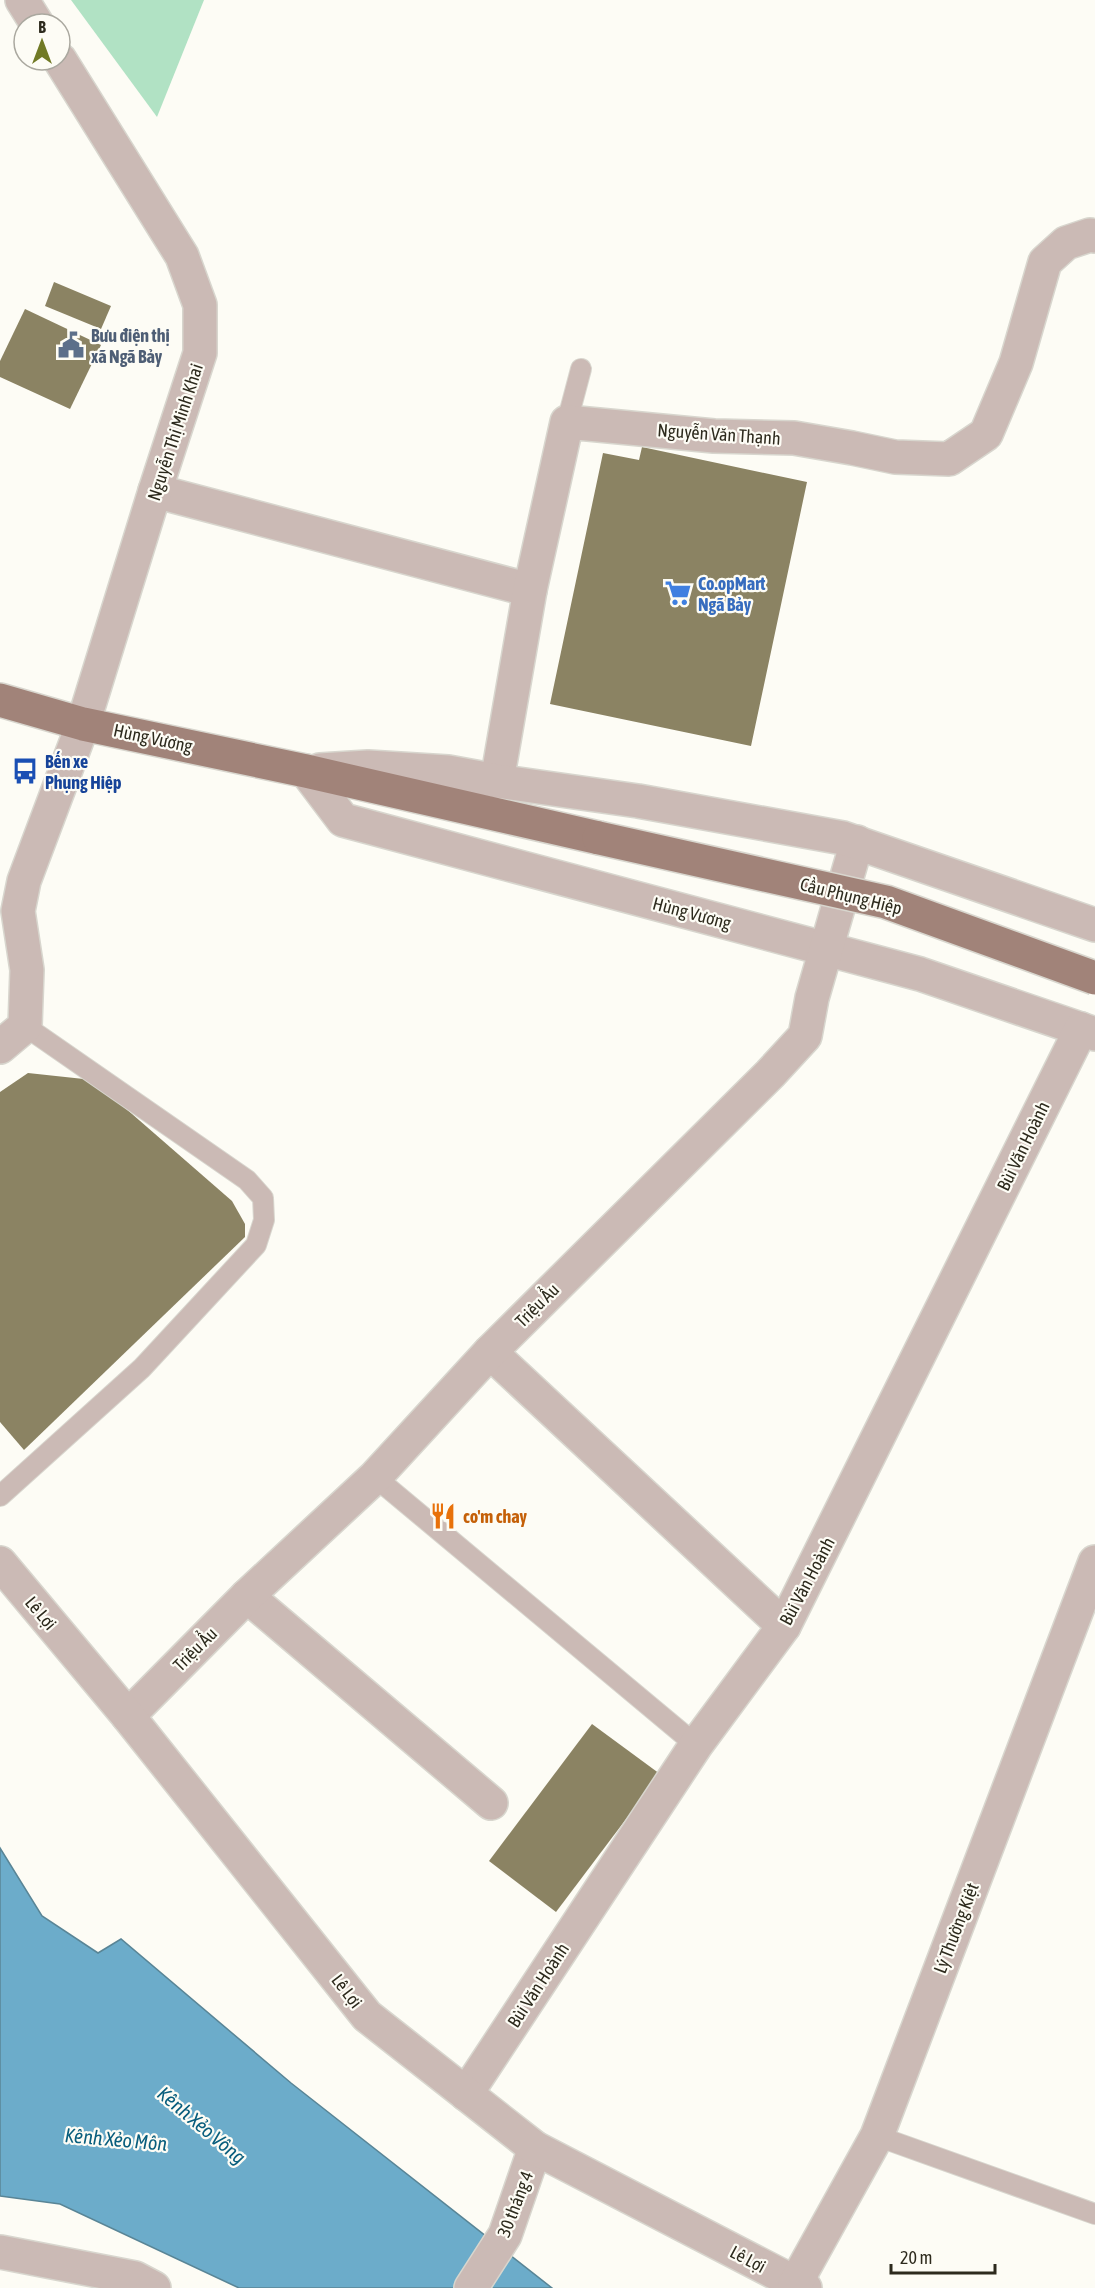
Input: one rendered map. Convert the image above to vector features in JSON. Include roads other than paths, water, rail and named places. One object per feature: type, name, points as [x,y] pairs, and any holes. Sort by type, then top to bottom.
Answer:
[{"type":"main road","name":"Hùng Vương","points":[[0,700],[83,724],[306,771],[600,838]]},
{"type":"main road","name":"Cầu Phụng Hiệp","points":[[600,838],[886,902],[1095,978]]},
{"type":"street","name":"Nguyễn Thị Minh Khai","points":[[25,1026],[27,970],[18,911],[24,880],[83,724],[200,353],[200,304],[182,256],[67,72]]},
{"type":"street","name":"Nguyễn Văn Thạnh","points":[[567,422],[714,436],[794,438],[895,457],[949,459],[986,434],[1016,363],[1045,262],[1066,243],[1090,235],[1095,236]]},
{"type":"street","points":[[497,782],[530,590],[567,422]]},
{"type":"street","points":[[155,491],[530,590]]},
{"type":"street","name":"Hùng Vương","points":[[306,771],[368,767],[448,772],[497,782],[638,801],[843,838],[1095,925]]},
{"type":"street","name":"Hùng Vương","points":[[306,771],[343,820],[920,974],[1088,1032]]},
{"type":"street","name":"Triệu Ẩu","points":[[128,1716],[247,1596],[375,1477],[490,1352],[770,1074],[805,1036],[812,998],[857,842]]},
{"type":"street","points":[[0,1047],[25,1026]]},
{"type":"street","name":"Bùi Văn Hoành","points":[[466,2094],[696,1745],[784,1626],[1088,1032]]},
{"type":"street","points":[[490,1352],[784,1626]]},
{"type":"street","name":"Lý Thường Kiệt","points":[[798,2287],[877,2136],[1095,1562]]},
{"type":"street","name":"Lê Lợi","points":[[0,1563],[128,1716],[367,2016],[535,2148],[798,2287]]},
{"type":"street","points":[[247,1596],[491,1803]]},
{"type":"street","name":"30 tháng 4","points":[[471,2288],[505,2235],[535,2148]]},
{"type":"street","points":[[0,2252],[135,2278],[154,2288]]},
{"type":"lane","points":[[567,422],[581,369]]},
{"type":"lane","points":[[0,1496],[142,1368],[256,1245],[264,1220],[263,1198],[247,1180],[25,1026]]},
{"type":"lane","points":[[375,1477],[696,1745]]},
{"type":"lane","points":[[877,2136],[1095,2214]]},
{"type":"water","points":[[0,1848],[42,1916],[98,1953],[121,1939],[291,2083],[552,2288],[239,2288],[60,2204],[0,2196]]},
{"type":"place","name":"Bưu điện thị xã Ngã Bảy","points":[[71,345]]},
{"type":"place","name":"Co.opMart Ngã Bảy","points":[[678,593]]},
{"type":"place","name":"Bến xe Phụng Hiệp","points":[[25,771]]},
{"type":"place","name":"co'm chay","points":[[443,1516]]},
{"type":"water label","name":"Kênh Xẻo Vông","points":[[202,2125]]},
{"type":"water label","name":"Kênh Xẻo Môn","points":[[116,2139]]}]
